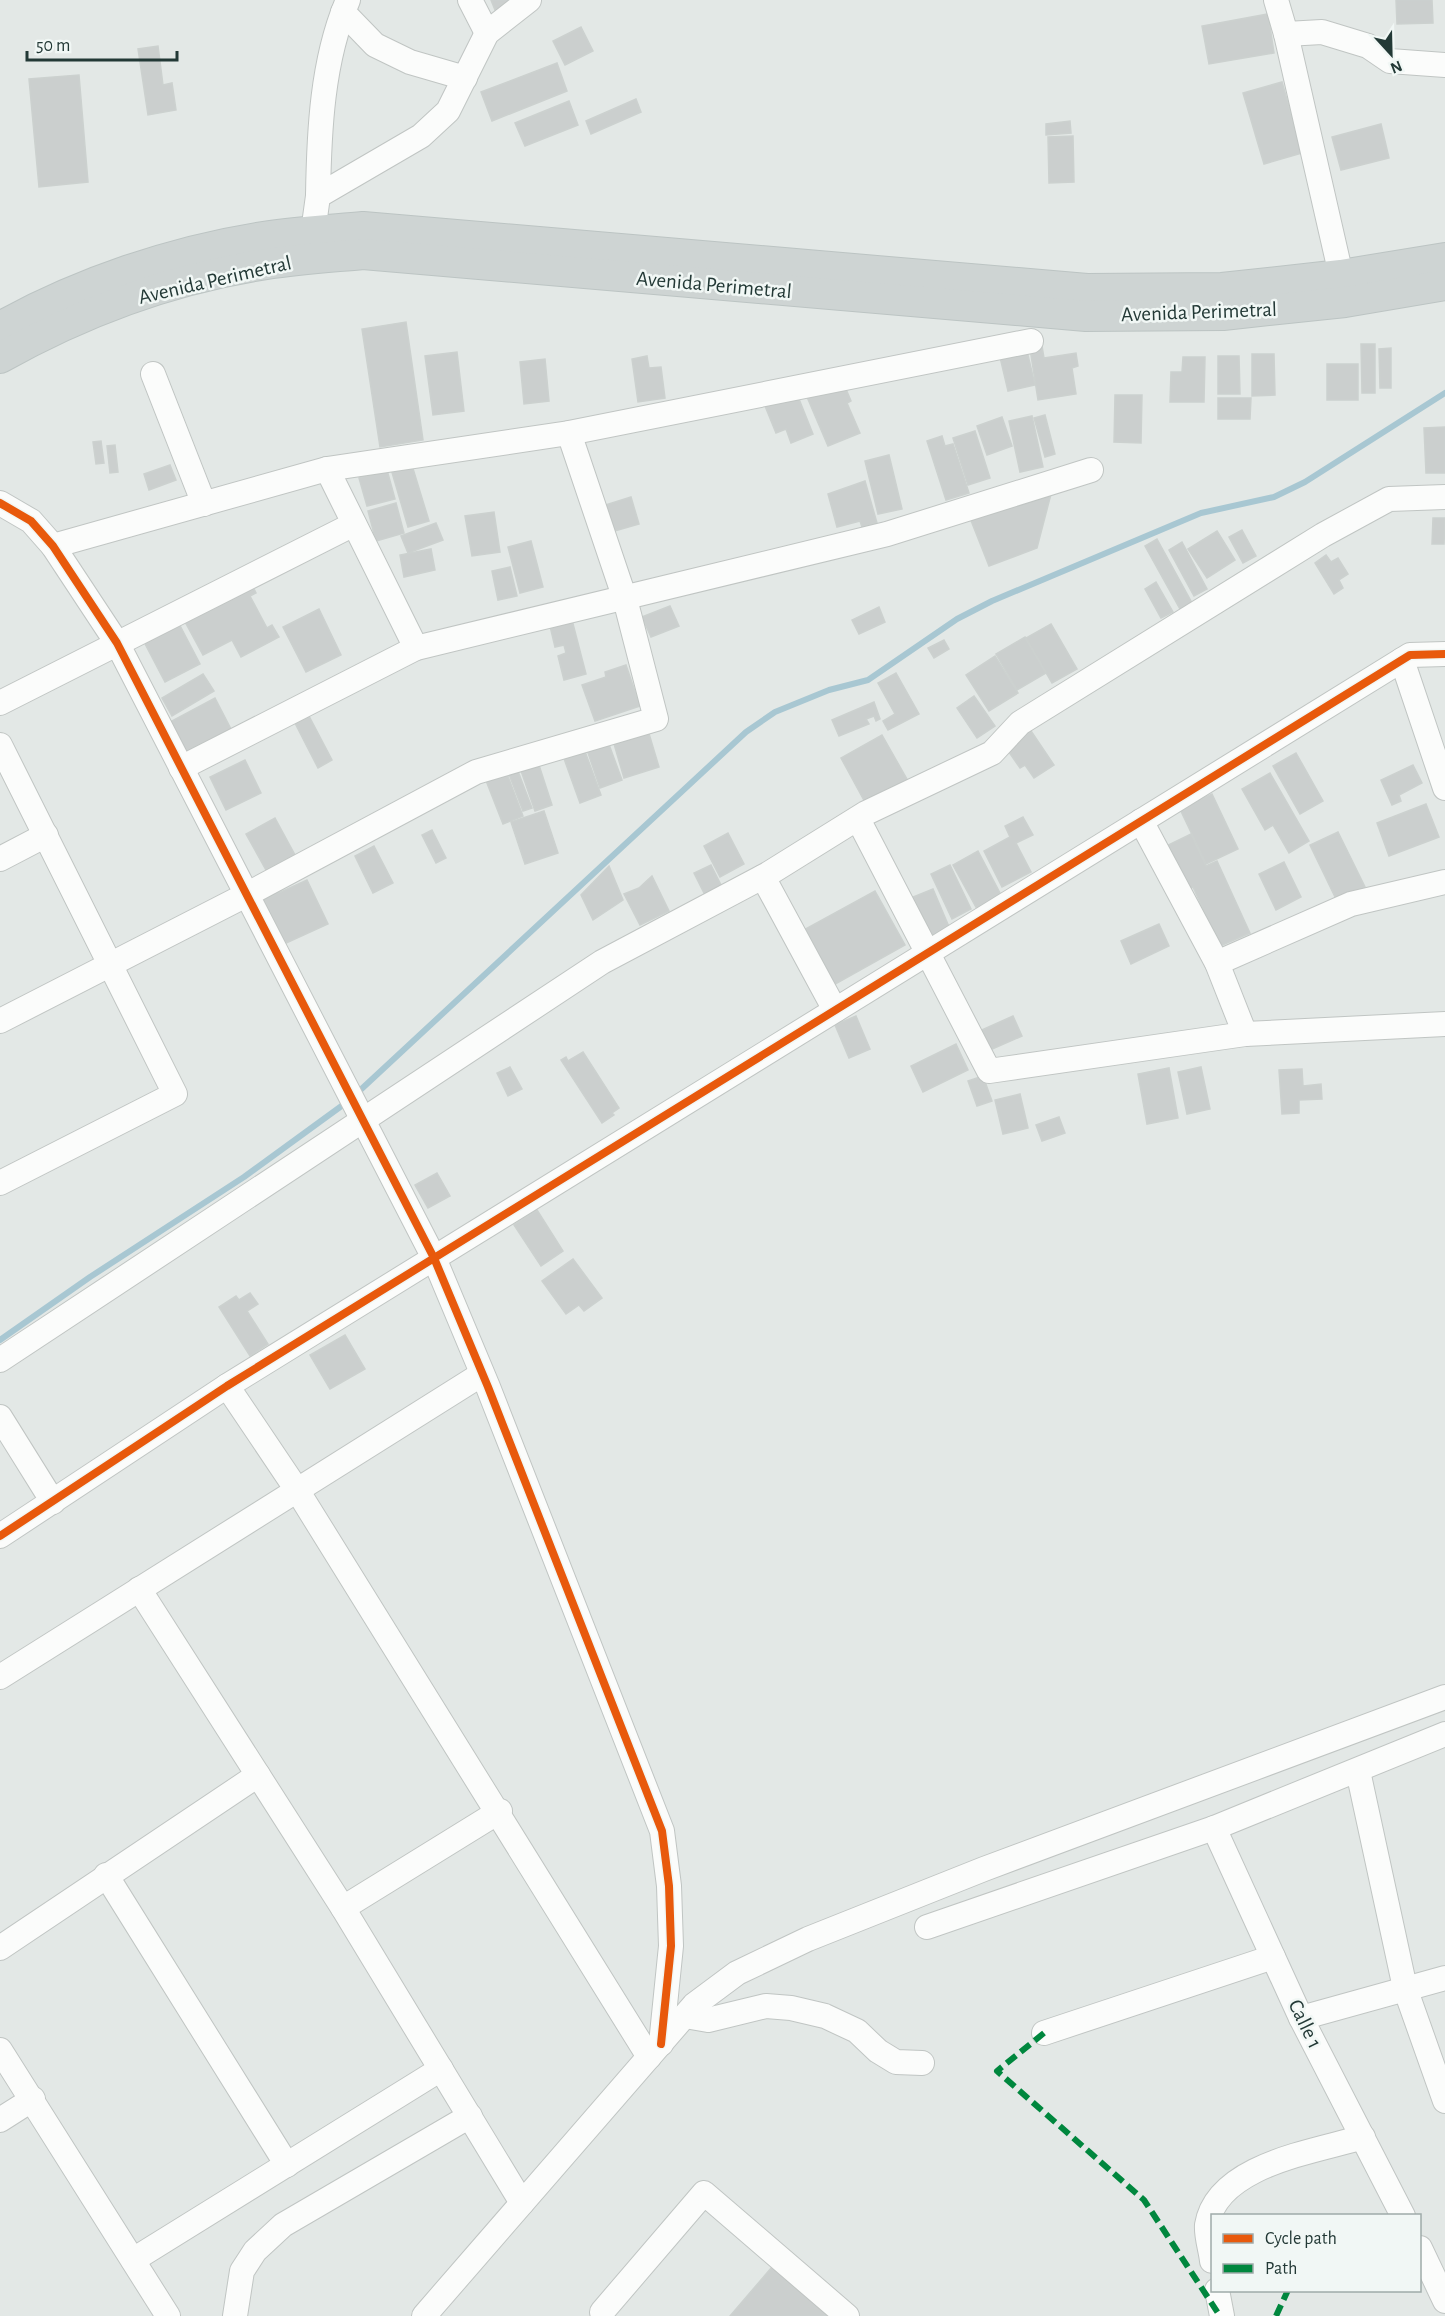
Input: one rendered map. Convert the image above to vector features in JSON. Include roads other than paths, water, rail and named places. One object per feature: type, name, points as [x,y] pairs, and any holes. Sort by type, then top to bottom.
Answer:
[{"type":"main road","name":"Avenida Perimetral","points":[[0,327],[28,312],[107,278],[178,256],[263,237],[363,227],[1087,289],[1221,288],[1341,275],[1445,258]]},
{"type":"main road","name":"Avenida Perimetral","points":[[0,358],[40,336],[116,304],[185,282],[267,264],[363,254],[1086,316],[1223,315],[1345,302],[1445,285]]},
{"type":"street","points":[[470,0],[488,33]]},
{"type":"street","points":[[318,196],[421,136],[448,111],[488,33],[529,0]]},
{"type":"street","points":[[1276,0],[1286,34],[1341,275]]},
{"type":"street","points":[[345,6],[375,45],[410,62],[465,78]]},
{"type":"street","points":[[313,232],[318,196],[319,140],[334,39],[345,6]]},
{"type":"street","points":[[1286,34],[1322,32],[1368,46],[1390,60],[1445,65]]},
{"type":"street","points":[[53,546],[327,469],[569,433],[1031,341]]},
{"type":"street","points":[[153,374],[204,504]]},
{"type":"street","points":[[0,1021],[246,896],[476,772],[656,719],[624,599],[569,433]]},
{"type":"street","points":[[327,469],[416,648]]},
{"type":"street","points":[[181,768],[416,648],[886,534],[1091,470]]},
{"type":"street","points":[[0,1360],[353,1104],[602,962],[763,877],[858,819],[992,753],[1020,723],[1323,535],[1389,499],[1445,497]]},
{"type":"street","points":[[0,503],[31,520],[53,546],[117,643],[434,1258],[662,1831],[669,1886],[671,1946],[655,2050]]},
{"type":"street","points":[[0,703],[354,524]]},
{"type":"street","points":[[0,1536],[227,1386],[1410,655],[1445,654]]},
{"type":"street","points":[[1402,660],[1445,788]]},
{"type":"street","points":[[0,745],[176,1094],[0,1183]]},
{"type":"street","points":[[858,819],[989,1071],[1245,1034],[1445,1024]]},
{"type":"street","points":[[1141,821],[1217,963],[1245,1034]]},
{"type":"street","points":[[0,860],[46,835]]},
{"type":"street","points":[[763,877],[835,1010]]},
{"type":"street","points":[[1217,963],[1351,904],[1445,882]]},
{"type":"street","points":[[0,1677],[482,1374]]},
{"type":"street","points":[[227,1386],[297,1490],[498,1812],[655,2050]]},
{"type":"street","points":[[0,1417],[52,1502]]},
{"type":"street","points":[[139,1590],[343,1908],[522,2203]]},
{"type":"street","points":[[424,2316],[694,2005],[737,1973],[808,1939],[984,1869],[1445,1697]]},
{"type":"street","points":[[927,1927],[1214,1828],[1445,1734]]},
{"type":"street","points":[[1358,1771],[1406,1988],[1445,2101]]},
{"type":"street","points":[[0,1948],[258,1775]]},
{"type":"street","points":[[343,1908],[498,1812]]},
{"type":"street","name":"Calle 1","points":[[1214,1828],[1301,2018],[1400,2214]]},
{"type":"street","points":[[106,1875],[287,2165]]},
{"type":"street","points":[[1044,2033],[1273,1957]]},
{"type":"street","points":[[1301,2018],[1445,1978]]},
{"type":"street","points":[[685,2016],[708,2020],[766,2006],[791,2008],[825,2016],[857,2031],[878,2051],[896,2062],[922,2063]]},
{"type":"street","points":[[0,2050],[168,2316]]},
{"type":"street","points":[[133,2260],[441,2069]]},
{"type":"street","points":[[0,2120],[33,2099]]},
{"type":"street","points":[[235,2316],[242,2271],[255,2251],[284,2225],[470,2116]]},
{"type":"street","points":[[1211,2254],[1207,2227],[1212,2207],[1224,2189],[1251,2171],[1363,2137]]},
{"type":"street","points":[[602,2315],[704,2193],[847,2316]]},
{"type":"street","points":[[1421,2250],[1438,2270],[1445,2301]]},
{"type":"street","points":[[1217,2292],[1222,2316]]},
{"type":"waterway","points":[[355,1095],[746,732],[775,712],[829,690],[868,680],[957,619],[992,601],[1201,513],[1274,497],[1305,482],[1445,393]]},
{"type":"waterway","points":[[0,1340],[90,1277],[244,1177],[347,1102]]}]
